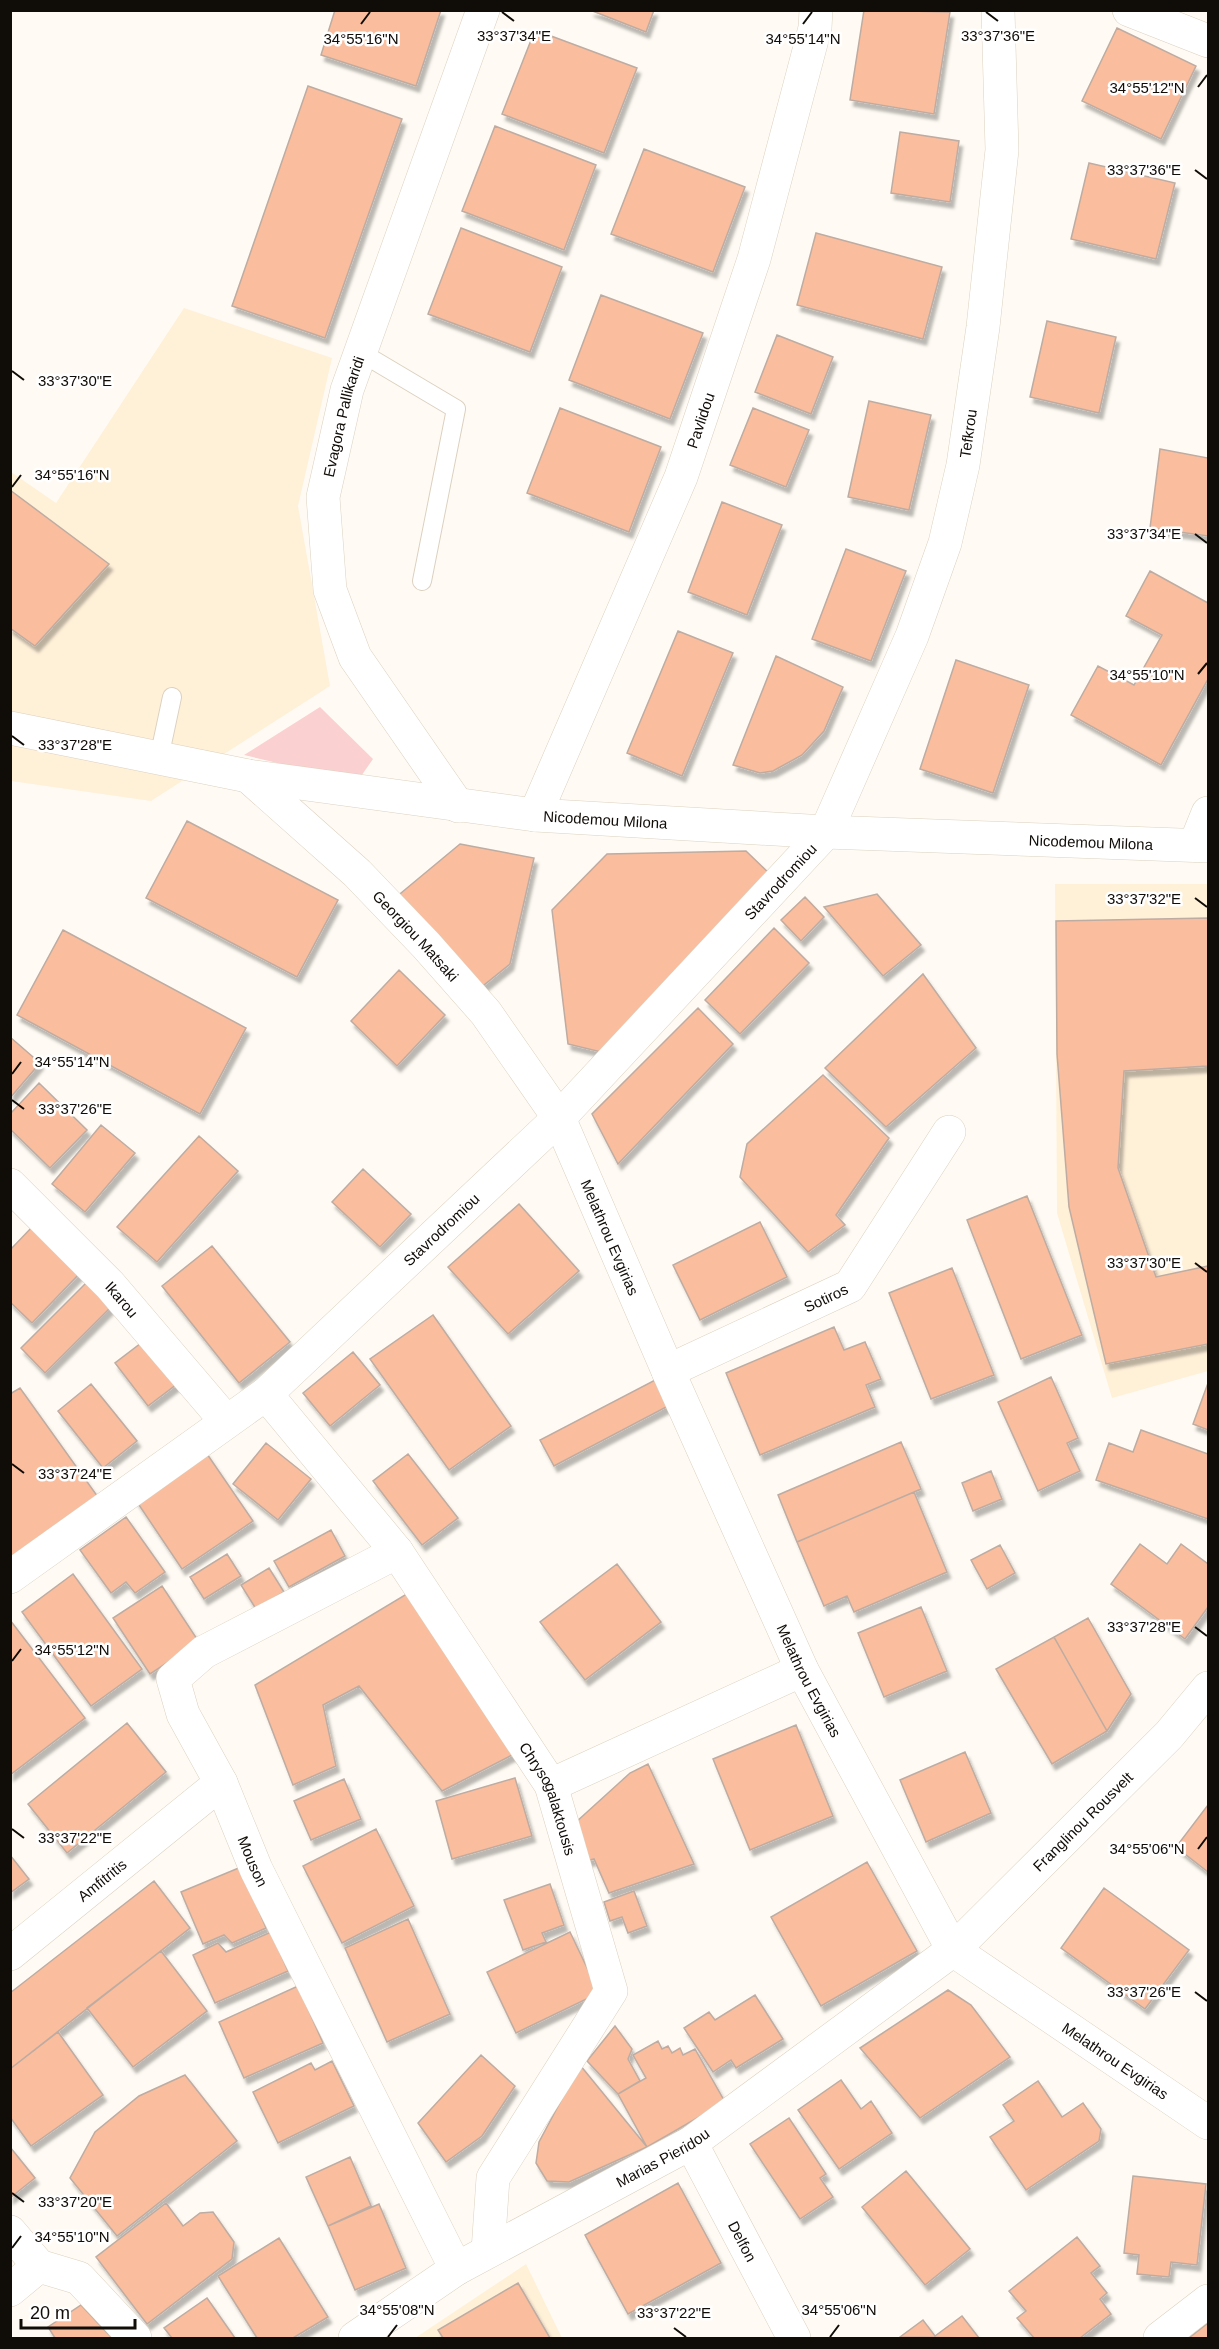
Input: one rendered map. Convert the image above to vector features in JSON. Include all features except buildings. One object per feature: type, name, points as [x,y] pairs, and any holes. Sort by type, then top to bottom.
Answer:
[{"type":"street","name":"Evagora Pallikaridi","points":[[458,806],[356,657],[330,590],[323,497],[346,390],[483,10]]},
{"type":"street","name":"Pavlidou","points":[[535,815],[681,477],[754,259],[815,28],[816,10]]},
{"type":"street","name":"Tefkrou","points":[[826,832],[912,636],[945,543],[963,465],[983,327],[1002,150],[998,10]]},
{"type":"street","points":[[1129,10],[1209,41]]},
{"type":"street","name":"Nicodemou Milona","points":[[10,728],[248,776],[535,815],[826,832],[1202,845]]},
{"type":"street","name":"Georgiou Matsaki","points":[[248,776],[357,873],[426,945],[486,1013],[559,1118]]},
{"type":"street","points":[[1202,845],[1209,813]]},
{"type":"street","name":"Stavrodromiou","points":[[10,1577],[266,1394],[559,1118],[826,832]]},
{"type":"street","name":"Melathrou Evgirias","points":[[559,1118],[668,1371],[802,1670],[953,1950],[1209,2123]]},
{"type":"street","name":"Sotiros","points":[[668,1371],[849,1286],[949,1132]]},
{"type":"street","name":"Ikarou","points":[[10,1185],[110,1285],[226,1421]]},
{"type":"street","name":"Chrysogalaktousis","points":[[266,1394],[397,1552],[551,1785],[611,1991],[493,2178],[488,2252]]},
{"type":"street","name":"Mouson","points":[[397,1552],[204,1652],[173,1679],[183,1714],[221,1783],[256,1869],[456,2269]]},
{"type":"street","points":[[551,1785],[802,1670]]},
{"type":"street","name":"Franglinou Rousvelt","points":[[953,1950],[1169,1735],[1209,1688]]},
{"type":"street","name":"Amfitritis","points":[[10,1954],[221,1783]]},
{"type":"street","name":"Marias Pieridou","points":[[355,2338],[456,2269],[691,2143],[953,1950]]},
{"type":"street","name":"Delfon","points":[[691,2143],[794,2338]]},
{"type":"street","points":[[10,2232],[39,2266],[80,2278],[135,2338]]},
{"type":"street","points":[[10,2290],[39,2266]]},
{"type":"street","points":[[1160,2338],[1209,2301]]},
{"type":"lane","points":[[360,352],[456,410],[422,581]]},
{"type":"lane","points":[[159,758],[172,696]]},
{"type":"shaded area","points":[[184,308],[332,358],[298,506],[330,686],[151,801],[11,781],[11,472],[56,503]]},
{"type":"shaded area","points":[[320,707],[373,759],[357,782],[244,755]]},
{"type":"shaded area","points":[[1055,884],[1208,884],[1208,1371],[1112,1398],[1057,1213]]},
{"type":"shaded area","points":[[526,2264],[562,2338],[415,2338]]}]
